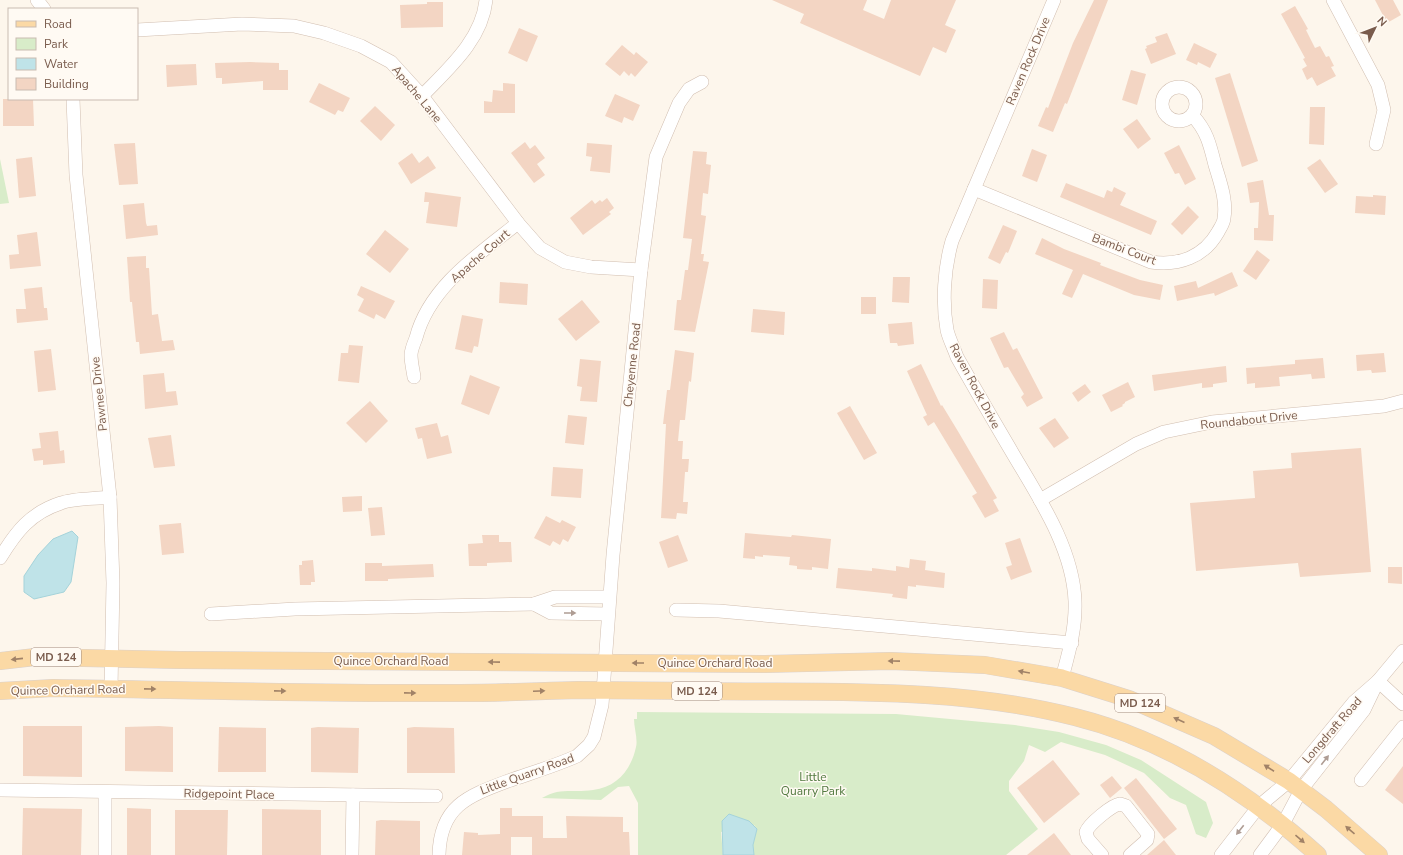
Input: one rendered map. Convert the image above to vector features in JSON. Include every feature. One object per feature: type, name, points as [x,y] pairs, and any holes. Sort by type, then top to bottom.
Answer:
[{"type":"main road","name":"Quince Orchard Road","points":[[0,660],[35,657],[112,659],[765,664],[891,661],[985,665],[1062,678],[1129,699],[1214,736],[1295,786],[1379,855]]},
{"type":"main road","name":"Quince Orchard Road","points":[[0,691],[54,688],[461,693],[603,690],[911,693],[1018,706],[1075,717],[1122,732],[1172,754],[1213,776],[1259,806],[1283,824],[1318,855]]},
{"type":"street","points":[[37,0],[43,8]]},
{"type":"street","points":[[422,96],[470,45],[485,10],[486,0]]},
{"type":"street","name":"Raven Rock Drive","points":[[1054,0],[953,237],[945,271],[948,332],[957,357],[1040,500],[1062,545],[1069,568],[1075,600],[1072,643],[1062,678]]},
{"type":"street","points":[[1333,0],[1378,85],[1384,110],[1376,144]]},
{"type":"street","name":"Apache Lane","points":[[138,30],[242,24],[294,26],[361,46],[391,62],[422,96],[518,223],[540,248],[565,262],[591,267],[641,270]]},
{"type":"street","name":"Cheyenne Road","points":[[605,663],[609,597],[641,270],[656,157],[680,103],[689,89],[702,82]]},
{"type":"street","name":"Pawnee Drive","points":[[73,100],[76,175],[110,497],[113,583],[110,689]]},
{"type":"street","name":"Bambi Court","points":[[974,189],[1151,262],[1164,263],[1189,259],[1202,252],[1214,239],[1224,220],[1224,197],[1206,133],[1193,116]]},
{"type":"street","name":"Apache Court","points":[[414,377],[411,354],[419,325],[437,295],[456,274],[477,255],[518,223]]},
{"type":"street","name":"Roundabout Drive","points":[[1040,500],[1136,444],[1164,432],[1212,422],[1384,406],[1403,401]]},
{"type":"street","points":[[0,558],[22,526],[35,515],[61,502],[110,497]]},
{"type":"street","points":[[211,614],[295,609],[534,604],[555,597],[609,597]]},
{"type":"street","points":[[534,604],[551,613],[608,614]]},
{"type":"street","points":[[676,610],[719,611],[1072,643]]},
{"type":"street","name":"Longdraft Road","points":[[1295,786],[1364,710],[1378,681],[1403,651]]},
{"type":"street","name":"Little Quarry Road","points":[[440,855],[444,825],[452,811],[464,800],[480,791],[572,758],[587,748],[598,728],[605,663]]},
{"type":"street","points":[[1378,681],[1403,704]]},
{"type":"street","points":[[1360,780],[1403,727]]},
{"type":"street","points":[[1221,855],[1259,806],[1295,786]]},
{"type":"street","points":[[1260,855],[1283,824],[1295,786]]},
{"type":"street","name":"Ridgepoint Place","points":[[0,790],[436,796]]},
{"type":"street","points":[[105,792],[105,855]]},
{"type":"street","points":[[352,855],[353,795]]},
{"type":"street","points":[[1102,855],[1087,835],[1087,829],[1115,805],[1120,804],[1126,806],[1148,834],[1147,840],[1130,855]]},
{"type":"green space","points":[[0,159],[9,203],[0,204]]},
{"type":"green space","name":"Little Quarry Park","points":[[637,712],[896,714],[1015,725],[1059,732],[1106,745],[1141,760],[1206,802],[1213,823],[1206,838],[1196,834],[1186,805],[1170,798],[1144,773],[1105,755],[1061,742],[1045,752],[1029,745],[1024,761],[1009,781],[1009,791],[1038,829],[1006,855],[754,855],[753,845],[757,829],[754,825],[721,832],[723,855],[638,855],[638,803],[629,786],[618,787],[601,800],[542,798],[561,791],[586,791],[602,788],[616,781],[622,776],[631,763],[636,747],[637,741],[634,719],[637,719]]},
{"type":"water","points":[[72,531],[78,537],[71,582],[64,592],[34,599],[24,592],[24,576],[38,555],[53,539]]},
{"type":"water","points":[[729,814],[749,821],[757,829],[753,845],[754,855],[723,855],[722,821]]},
{"type":"building","points":[[772,0],[867,0],[863,10],[884,19],[891,0],[956,0],[945,25],[956,30],[946,53],[933,47],[920,76],[800,23],[804,14]]},
{"type":"building","points":[[1094,0],[1108,0],[1067,104],[1065,103],[1053,132],[1038,126],[1046,107],[1048,108],[1073,43]]},
{"type":"building","points":[[1375,0],[1393,0],[1401,15],[1387,23]]},
{"type":"building","points":[[427,2],[443,2],[443,27],[401,28],[400,5],[427,4]]},
{"type":"building","points":[[1295,6],[1308,29],[1306,30],[1315,48],[1320,46],[1326,57],[1329,56],[1334,66],[1331,67],[1336,76],[1317,86],[1312,77],[1307,80],[1302,69],[1307,66],[1303,59],[1305,58],[1281,14]]},
{"type":"building","points":[[519,28],[538,36],[527,62],[508,53]]},
{"type":"building","points":[[1167,33],[1176,54],[1151,64],[1145,49],[1147,48],[1146,46],[1157,42],[1155,37]]},
{"type":"building","points":[[1194,43],[1217,54],[1210,68],[1198,62],[1197,65],[1186,60]]},
{"type":"building","points":[[622,45],[634,55],[636,52],[648,62],[635,77],[631,73],[629,76],[624,71],[620,76],[605,64]]},
{"type":"building","points":[[215,63],[279,63],[279,70],[288,70],[288,90],[263,90],[263,81],[222,84],[222,78],[216,78]]},
{"type":"building","points":[[196,64],[197,85],[167,87],[166,65]]},
{"type":"building","points":[[1131,70],[1146,74],[1137,105],[1122,100]]},
{"type":"building","points":[[1230,73],[1258,161],[1242,167],[1215,78]]},
{"type":"building","points":[[319,83],[350,98],[343,112],[338,110],[335,115],[309,102]]},
{"type":"building","points":[[503,83],[515,84],[515,113],[484,113],[484,101],[492,102],[493,90],[503,91]]},
{"type":"building","points":[[615,94],[640,105],[633,121],[624,117],[622,123],[605,116]]},
{"type":"building","points":[[3,99],[33,100],[34,126],[3,126]]},
{"type":"building","points":[[375,106],[395,125],[381,141],[360,121]]},
{"type":"building","points":[[1310,107],[1325,107],[1324,145],[1309,144]]},
{"type":"building","points":[[1137,119],[1151,139],[1138,149],[1123,129]]},
{"type":"building","points":[[525,142],[530,149],[535,145],[545,158],[537,164],[545,175],[534,183],[511,153]]},
{"type":"building","points":[[135,143],[138,184],[119,185],[114,144]]},
{"type":"building","points":[[587,143],[612,145],[610,173],[590,171],[592,157],[586,156]]},
{"type":"building","points":[[1179,145],[1196,179],[1185,185],[1179,173],[1175,174],[1164,153]]},
{"type":"building","points":[[1032,149],[1047,155],[1037,182],[1022,176]]},
{"type":"building","points":[[693,151],[707,152],[706,164],[711,165],[708,194],[703,193],[701,215],[706,216],[701,254],[704,254],[703,261],[709,262],[695,332],[674,330],[677,300],[681,300],[685,270],[688,270],[692,239],[683,238]]},
{"type":"building","points":[[412,153],[419,163],[428,156],[436,168],[411,184],[398,163]]},
{"type":"building","points":[[32,157],[36,196],[19,198],[16,159]]},
{"type":"building","points":[[1320,159],[1338,184],[1325,193],[1307,168]]},
{"type":"building","points":[[1263,180],[1269,215],[1274,215],[1273,241],[1254,240],[1254,228],[1258,228],[1259,202],[1250,203],[1247,183]]},
{"type":"building","points":[[1066,183],[1104,198],[1107,190],[1112,192],[1114,187],[1126,193],[1120,205],[1157,221],[1151,235],[1060,197]]},
{"type":"building","points":[[425,192],[461,197],[457,227],[426,223],[429,202],[424,202]]},
{"type":"building","points":[[1373,195],[1386,196],[1385,215],[1355,213],[1356,196],[1373,197]]},
{"type":"building","points":[[607,198],[614,208],[609,212],[611,214],[583,235],[570,218],[592,200],[595,204],[600,200],[602,202]]},
{"type":"building","points":[[144,203],[147,226],[157,225],[158,235],[126,239],[123,205]]},
{"type":"building","points":[[1188,206],[1199,217],[1182,235],[1171,224]]},
{"type":"building","points":[[1003,225],[1017,231],[1008,253],[1006,252],[1000,264],[988,258]]},
{"type":"building","points":[[385,230],[409,249],[390,273],[366,254]]},
{"type":"building","points":[[37,232],[41,266],[10,269],[9,255],[19,254],[17,235]]},
{"type":"building","points":[[1042,238],[1064,249],[1101,263],[1100,265],[1140,280],[1163,285],[1160,300],[1134,295],[1083,274],[1072,298],[1062,294],[1073,270],[1035,254]]},
{"type":"building","points":[[1257,250],[1270,260],[1256,280],[1243,271]]},
{"type":"building","points":[[146,256],[146,268],[149,268],[152,315],[158,314],[162,341],[173,340],[175,350],[140,354],[139,342],[136,342],[132,302],[130,302],[127,257]]},
{"type":"building","points":[[1232,272],[1238,286],[1215,296],[1214,293],[1177,301],[1174,286],[1196,281],[1198,288]]},
{"type":"building","points":[[893,277],[910,277],[909,303],[892,302]]},
{"type":"building","points":[[983,279],[998,280],[997,309],[982,308]]},
{"type":"building","points":[[500,282],[528,284],[527,305],[499,303]]},
{"type":"building","points":[[361,286],[395,301],[385,319],[376,314],[374,319],[358,311],[364,299],[357,295]]},
{"type":"building","points":[[42,287],[44,308],[47,308],[48,320],[17,323],[16,309],[26,309],[24,289]]},
{"type":"building","points":[[861,297],[876,297],[876,314],[861,314]]},
{"type":"building","points":[[582,300],[600,322],[576,341],[558,319]]},
{"type":"building","points":[[753,309],[785,312],[784,335],[751,332]]},
{"type":"building","points":[[462,315],[483,319],[478,347],[474,346],[472,353],[455,349]]},
{"type":"building","points":[[912,322],[914,344],[898,346],[897,343],[890,343],[888,324]]},
{"type":"building","points":[[1004,332],[1013,350],[1017,348],[1043,398],[1027,407],[1021,397],[1024,394],[1008,367],[1004,368],[990,338]]},
{"type":"building","points":[[349,345],[363,346],[359,383],[338,381],[341,353],[348,353]]},
{"type":"building","points":[[51,349],[56,390],[38,392],[34,351]]},
{"type":"building","points":[[675,350],[694,353],[691,382],[689,381],[685,420],[680,420],[678,441],[683,441],[682,459],[689,459],[688,472],[685,472],[683,502],[688,502],[687,514],[677,513],[676,519],[661,518],[666,424],[663,424],[667,390],[670,390]]},
{"type":"building","points":[[1384,353],[1386,372],[1372,373],[1371,370],[1357,371],[1356,355]]},
{"type":"building","points":[[1323,358],[1325,378],[1312,379],[1311,374],[1279,377],[1280,386],[1255,388],[1255,383],[1247,384],[1246,368],[1295,364],[1295,360]]},
{"type":"building","points":[[580,359],[601,361],[597,402],[580,401],[582,387],[577,386]]},
{"type":"building","points":[[921,364],[941,406],[942,405],[997,498],[993,500],[999,511],[985,518],[972,496],[977,493],[934,422],[928,426],[923,417],[927,415],[907,371]]},
{"type":"building","points":[[1226,366],[1227,382],[1213,384],[1213,387],[1202,388],[1202,383],[1154,391],[1152,375]]},
{"type":"building","points":[[164,373],[166,392],[176,391],[178,405],[145,409],[143,375]]},
{"type":"building","points":[[470,375],[500,387],[489,415],[461,404]]},
{"type":"building","points":[[1128,382],[1135,397],[1125,402],[1122,405],[1123,406],[1111,412],[1102,395]]},
{"type":"building","points":[[1085,384],[1091,392],[1078,402],[1072,393]]},
{"type":"building","points":[[370,401],[388,421],[366,443],[346,423]]},
{"type":"building","points":[[850,406],[877,453],[864,460],[837,413]]},
{"type":"building","points":[[568,415],[587,417],[584,445],[565,443]]},
{"type":"building","points":[[1055,418],[1069,438],[1054,448],[1039,428]]},
{"type":"building","points":[[437,423],[441,437],[448,435],[452,453],[427,459],[422,438],[418,439],[415,428]]},
{"type":"building","points":[[58,431],[60,451],[64,450],[65,463],[43,465],[43,460],[34,461],[32,449],[41,448],[39,433]]},
{"type":"building","points":[[171,435],[175,466],[154,468],[148,438]]},
{"type":"building","points":[[1361,448],[1371,572],[1300,577],[1298,563],[1196,571],[1190,503],[1255,498],[1253,471],[1292,468],[1291,453]]},
{"type":"building","points":[[553,467],[583,469],[581,498],[551,496]]},
{"type":"building","points":[[362,496],[362,511],[343,512],[342,497]]},
{"type":"building","points":[[382,507],[385,535],[371,536],[368,508]]},
{"type":"building","points":[[546,516],[560,523],[562,520],[576,527],[568,542],[563,539],[560,545],[553,541],[550,546],[534,538]]},
{"type":"building","points":[[181,523],[184,553],[162,555],[159,525]]},
{"type":"building","points":[[745,533],[791,537],[792,535],[831,539],[828,569],[812,567],[812,570],[797,569],[797,566],[789,565],[790,557],[763,555],[763,557],[755,556],[755,559],[743,558]]},
{"type":"building","points":[[482,535],[499,535],[499,542],[511,542],[512,562],[487,563],[487,566],[469,566],[468,544],[483,543]]},
{"type":"building","points":[[678,535],[688,561],[668,568],[659,542]]},
{"type":"building","points":[[1020,538],[1032,572],[1011,580],[1006,567],[1012,565],[1005,543]]},
{"type":"building","points":[[910,559],[926,561],[925,570],[945,573],[944,588],[916,585],[916,587],[908,586],[907,599],[892,597],[893,594],[836,588],[838,568],[872,571],[872,568],[896,571],[896,566],[909,568]]},
{"type":"building","points":[[313,560],[315,582],[311,582],[311,585],[300,585],[299,565],[302,565],[302,561]]},
{"type":"building","points":[[365,563],[382,563],[382,566],[433,564],[434,577],[388,579],[388,581],[365,581]]},
{"type":"building","points":[[1388,567],[1402,567],[1402,584],[1388,583]]},
{"type":"building","points":[[23,726],[82,726],[82,777],[23,776]]},
{"type":"building","points":[[125,727],[173,727],[173,772],[125,771]]},
{"type":"building","points":[[219,727],[266,728],[266,772],[218,772]]},
{"type":"building","points":[[311,728],[359,728],[358,773],[311,772]]},
{"type":"building","points":[[407,728],[454,728],[455,773],[407,773]]},
{"type":"building","points":[[1053,760],[1080,794],[1044,823],[1017,788]]},
{"type":"building","points":[[1403,766],[1403,804],[1385,790]]},
{"type":"building","points":[[1112,776],[1122,788],[1110,798],[1100,785]]},
{"type":"building","points":[[1136,778],[1177,829],[1164,839],[1124,788]]},
{"type":"building","points":[[23,808],[82,809],[81,855],[22,855]]},
{"type":"building","points":[[127,808],[151,809],[151,855],[127,855]]},
{"type":"building","points":[[500,808],[512,808],[512,816],[543,816],[543,838],[567,838],[566,816],[623,817],[623,832],[629,832],[630,855],[532,855],[532,837],[511,837],[511,855],[462,855],[464,832],[478,833],[478,835],[500,834]]},
{"type":"building","points":[[262,809],[321,810],[321,855],[262,855]]},
{"type":"building","points":[[175,810],[228,810],[227,855],[175,855]]},
{"type":"building","points":[[376,821],[420,821],[420,855],[375,855]]},
{"type":"building","points":[[1054,833],[1071,855],[1027,855]]},
{"type":"building","points":[[1164,840],[1176,855],[1147,855]]}]
